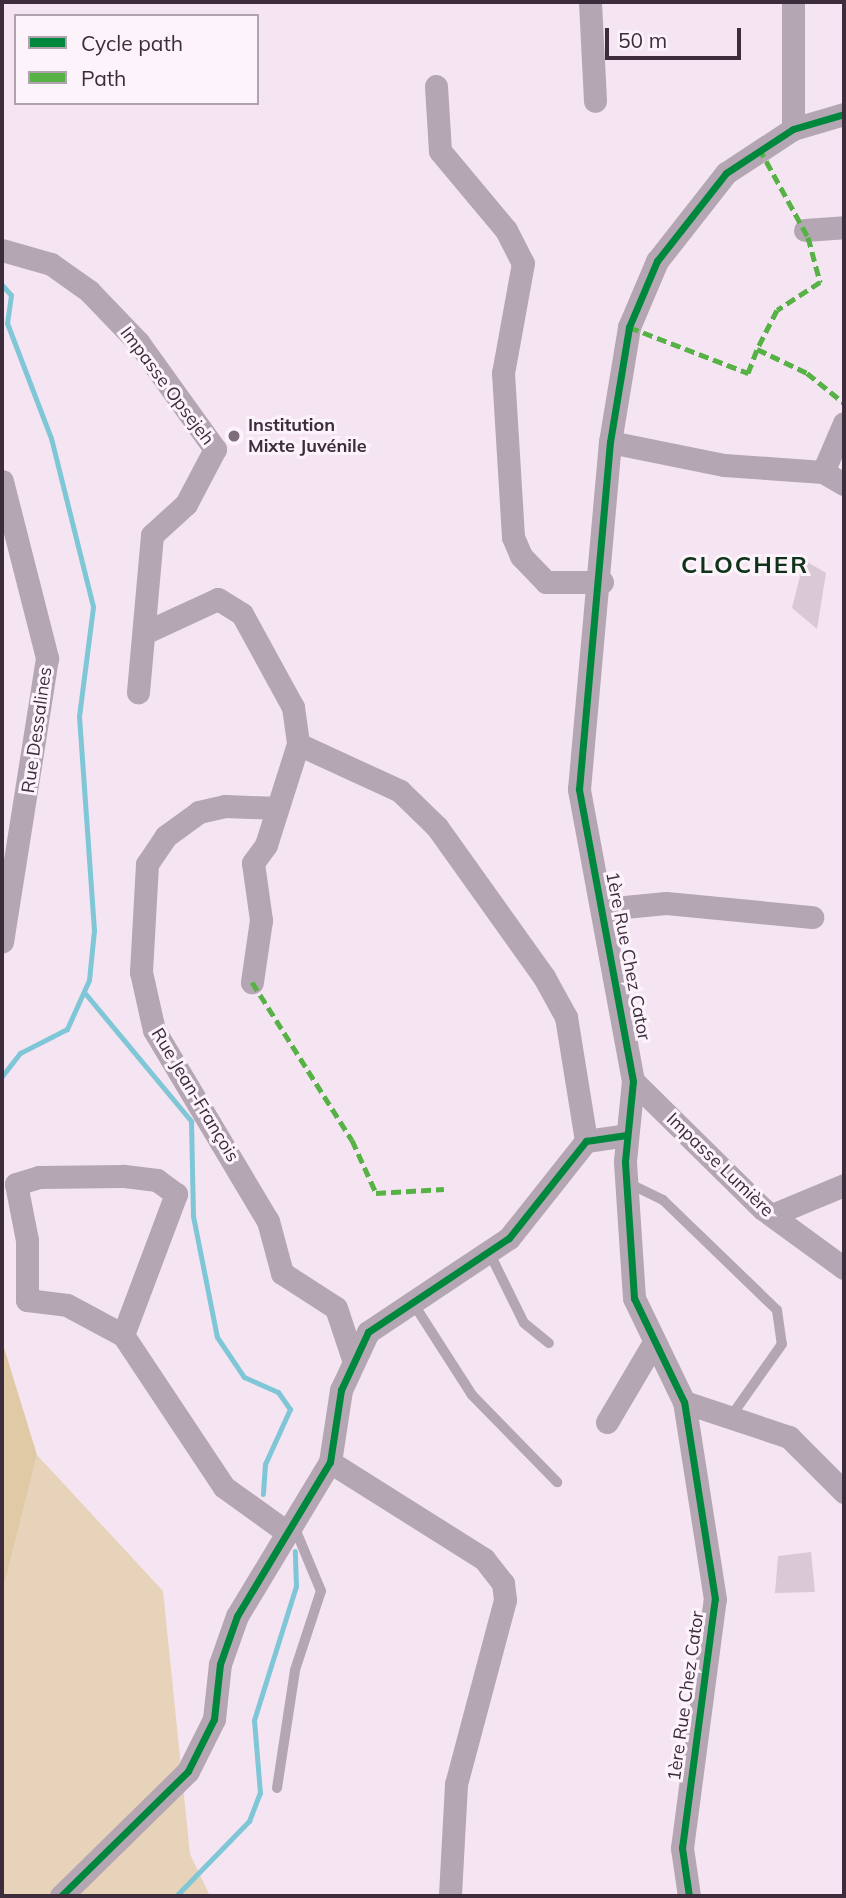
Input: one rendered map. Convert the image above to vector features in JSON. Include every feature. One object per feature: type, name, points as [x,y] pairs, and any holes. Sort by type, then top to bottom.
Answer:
[{"type":"street","points":[[590,2],[595,101]]},
{"type":"street","points":[[793,2],[793,129]]},
{"type":"street","points":[[436,86],[440,151],[506,230],[523,263],[503,373],[513,537],[521,556],[547,582],[602,582]]},
{"type":"street","name":"1ère Rue Chez Cator","points":[[689,1896],[682,1848],[715,1599],[684,1402],[653,1344],[634,1298],[627,1135],[633,1082],[604,909],[579,789],[602,582],[610,442],[629,327],[657,261],[726,173],[793,129],[844,114]]},
{"type":"street","points":[[805,230],[844,227]]},
{"type":"street","name":"Impasse Opsejeh","points":[[3,253],[51,264],[89,291],[138,342],[215,449],[186,504],[152,535],[138,692]]},
{"type":"street","points":[[822,472],[844,423]]},
{"type":"street","points":[[610,442],[724,465],[822,472],[844,484]]},
{"type":"street","name":"Rue Dessalines","points":[[2,481],[47,658],[2,941]]},
{"type":"street","points":[[144,633],[218,599],[242,614],[293,707],[298,744],[277,808],[253,863],[261,920],[251,982]]},
{"type":"street","points":[[298,744],[400,791],[437,827],[544,977],[566,1017],[586,1141]]},
{"type":"street","name":"Rue Jean-François","points":[[277,808],[212,809],[166,836],[147,864],[141,972],[154,1030],[268,1222],[282,1273],[336,1308],[352,1356]]},
{"type":"street","points":[[604,909],[666,904],[812,916]]},
{"type":"street","name":"Impasse Lumière","points":[[633,1082],[772,1215],[844,1268]]},
{"type":"street","points":[[61,1896],[188,1771],[215,1719],[220,1664],[237,1616],[330,1462],[352,1356],[368,1332],[509,1238],[586,1141],[627,1135]]},
{"type":"street","points":[[123,1335],[176,1194],[157,1180],[122,1177],[39,1177],[16,1184],[27,1240],[27,1300],[67,1305],[123,1335],[224,1487],[288,1533]]},
{"type":"street","points":[[772,1215],[844,1185]]},
{"type":"street","points":[[607,1422],[653,1344]]},
{"type":"street","points":[[684,1402],[732,1415],[789,1437],[844,1492]]},
{"type":"street","points":[[330,1462],[484,1559],[503,1583],[505,1600],[456,1784],[450,1896]]},
{"type":"lane","points":[[628,1183],[663,1200],[777,1310],[782,1344],[732,1415]]},
{"type":"lane","points":[[489,1252],[524,1324],[549,1343]]},
{"type":"lane","points":[[413,1303],[466,1387],[558,1482]]},
{"type":"lane","points":[[277,1788],[295,1670],[320,1591],[296,1531],[288,1533]]},
{"type":"shaded area","points":[[2,1341],[37,1455],[2,1594]]},
{"type":"shaded area","points":[[37,1455],[163,1591],[190,1854],[210,1896],[2,1896],[2,1594]]},
{"type":"building","points":[[804,560],[826,573],[817,629],[792,608]]},
{"type":"building","points":[[811,1552],[815,1592],[775,1593],[778,1556]]},
{"type":"waterway","points":[[2,285],[11,295],[7,323],[51,438],[93,607],[79,716],[94,930],[89,980],[67,1029],[20,1053],[2,1076]]},
{"type":"waterway","points":[[84,992],[191,1121],[193,1216],[217,1337],[244,1377],[278,1392],[290,1409],[265,1464],[263,1494]]},
{"type":"waterway","points":[[176,1896],[249,1821],[260,1793],[254,1720],[296,1586],[295,1551]]},
{"type":"marked path","points":[[759,148],[808,237],[820,282],[777,310],[757,349],[807,373],[844,403]]},
{"type":"marked path","points":[[629,327],[748,373],[757,349]]},
{"type":"marked path","points":[[252,982],[352,1140],[376,1193],[444,1189]]},
{"type":"cycle path","points":[[689,1896],[682,1848],[715,1599],[684,1402],[634,1298],[625,1161],[633,1081],[579,789],[610,442],[629,327],[657,261],[726,173],[793,129],[844,114]]},
{"type":"cycle path","points":[[61,1896],[188,1771],[214,1719],[220,1664],[237,1616],[330,1462],[341,1390],[368,1332],[509,1238],[586,1141],[627,1135]]},
{"type":"place","name":"Institution Mixte Juvénile","points":[[234,436]]},
{"type":"district","name":"CLOCHER","points":[[745,565]]}]
